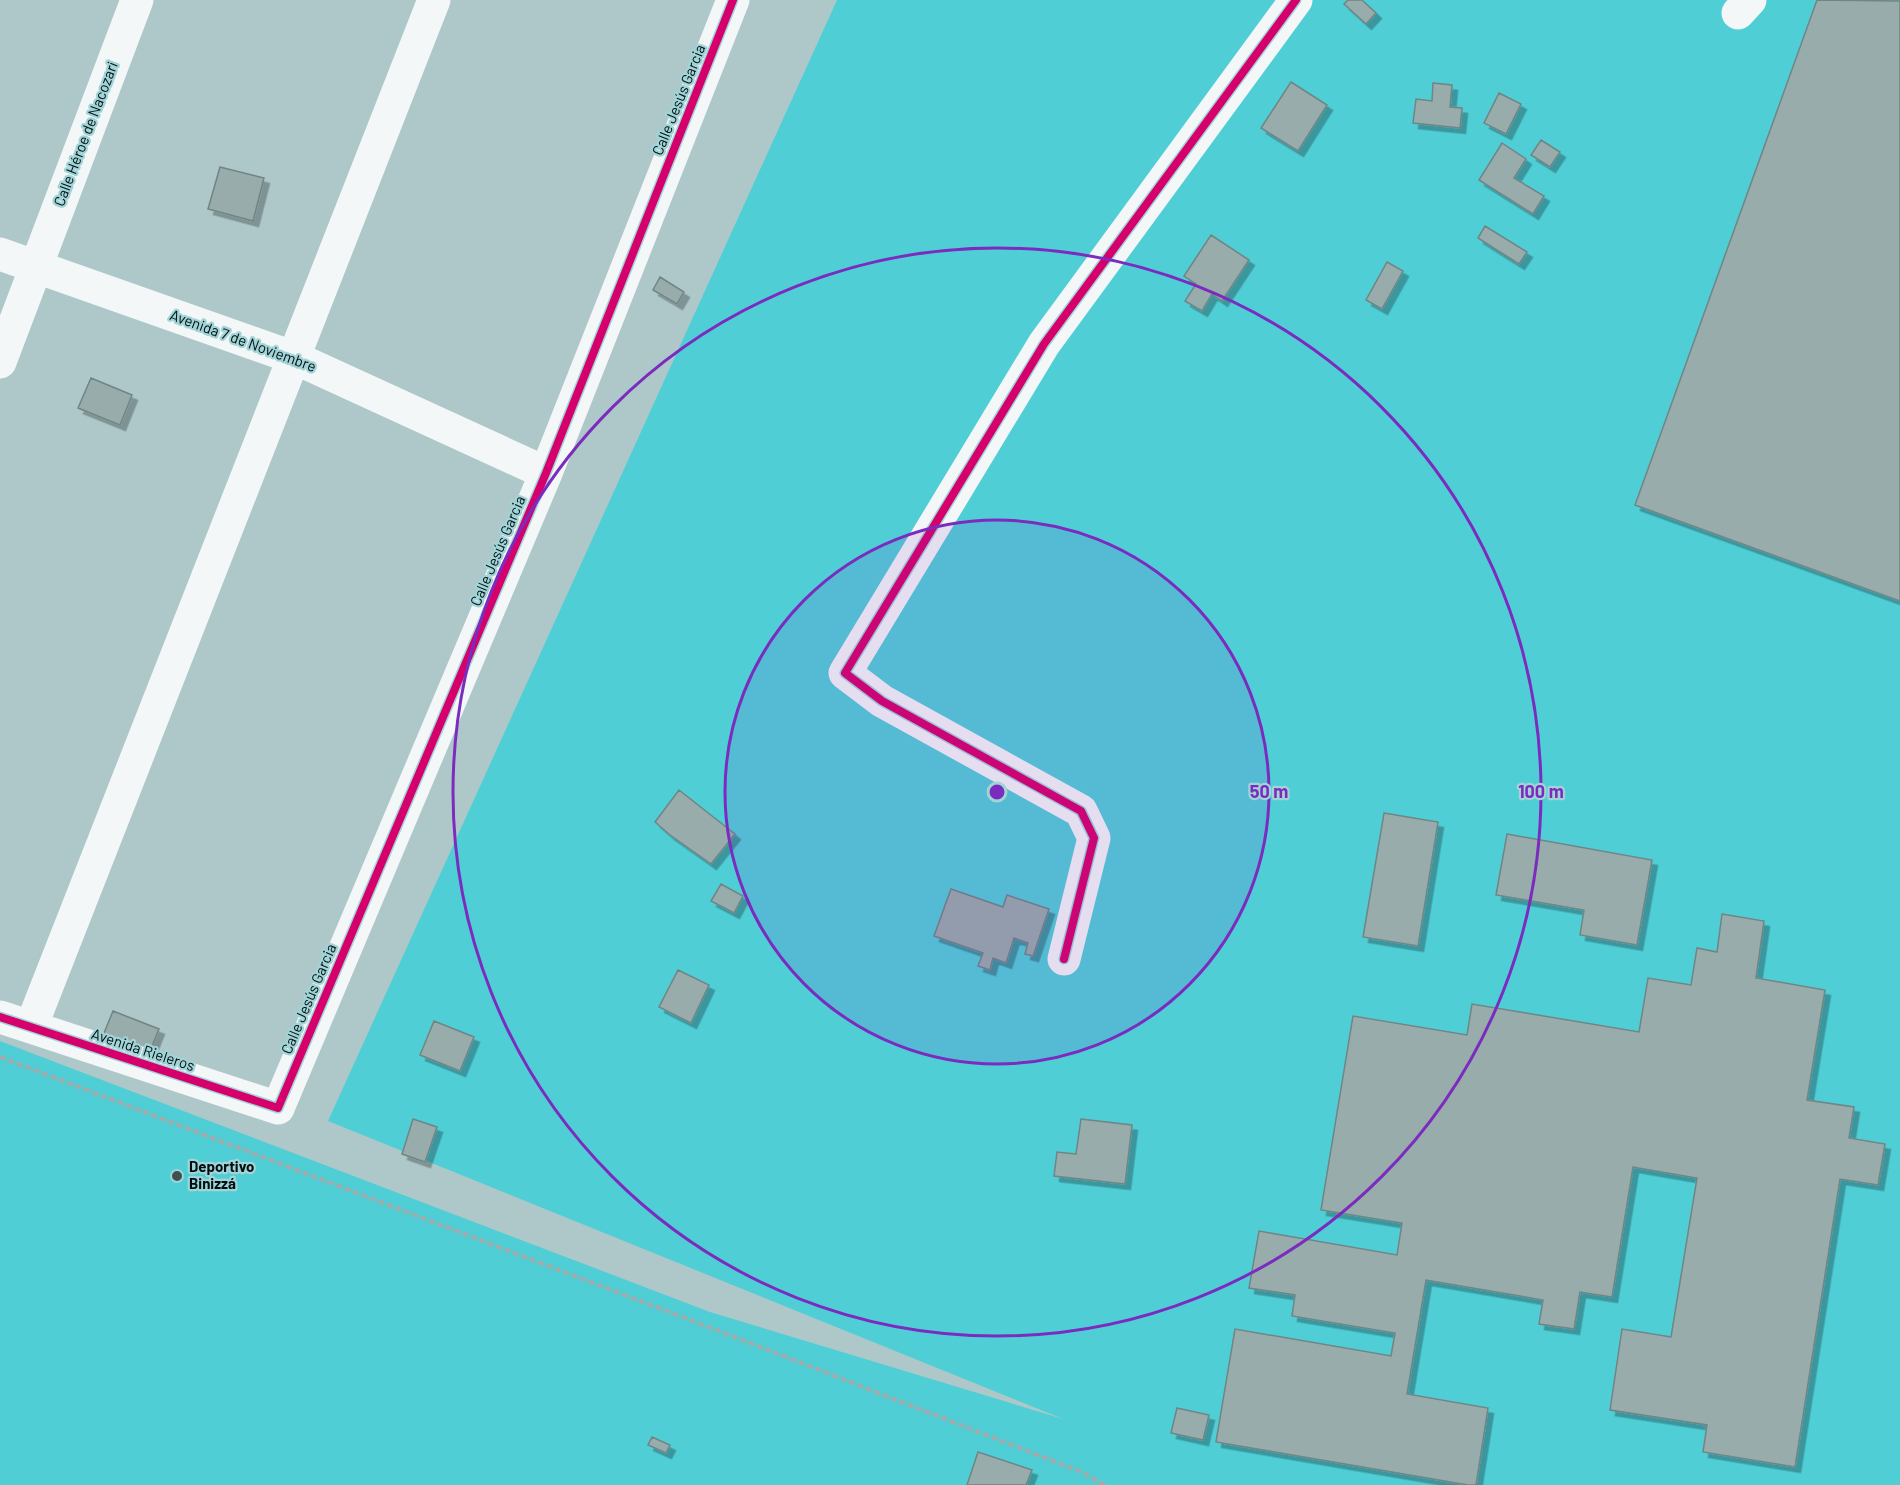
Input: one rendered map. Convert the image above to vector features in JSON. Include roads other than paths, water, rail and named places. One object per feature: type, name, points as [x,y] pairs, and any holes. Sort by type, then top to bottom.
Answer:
[{"type":"street","name":"Calle Héroe de Nacozari","points":[[0,362],[137,0]]},
{"type":"street","points":[[31,1027],[434,0]]},
{"type":"street","name":"Calle Jesús Garcia","points":[[278,1108],[546,473],[733,0]]},
{"type":"street","points":[[1064,959],[1094,838],[1081,811],[882,701],[844,673],[1044,344],[1296,0]]},
{"type":"street","name":"Avenida 7 de Noviembre","points":[[0,254],[295,358],[546,473]]},
{"type":"street","name":"Avenida Rieleros","points":[[0,1017],[278,1108]]},
{"type":"place","name":"Deportivo Binizzá","points":[[177,1176]]}]
